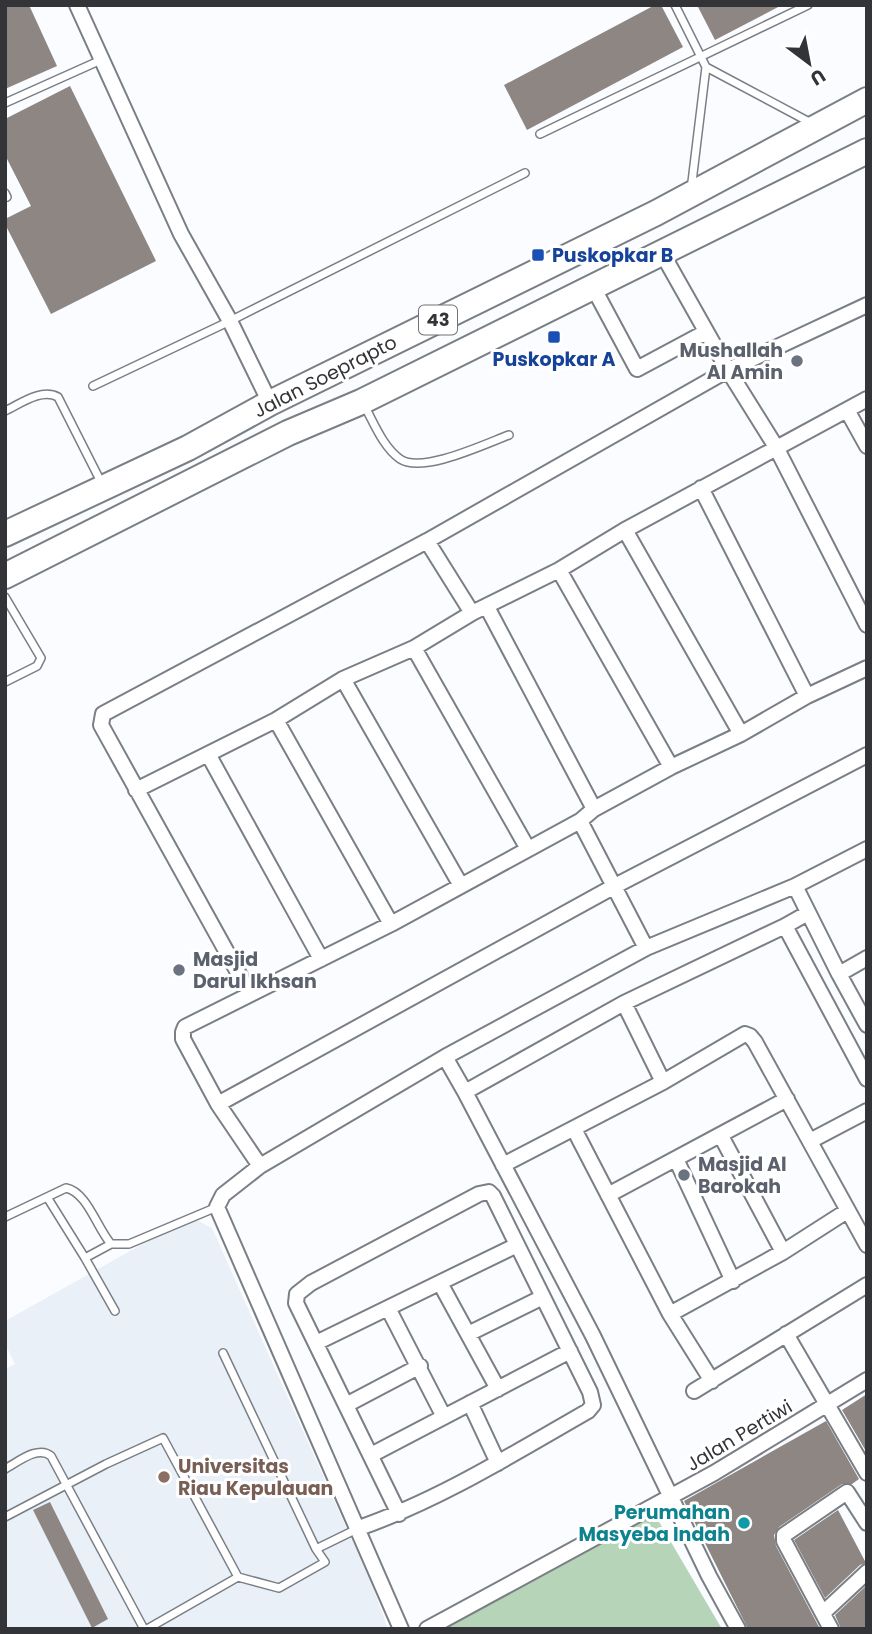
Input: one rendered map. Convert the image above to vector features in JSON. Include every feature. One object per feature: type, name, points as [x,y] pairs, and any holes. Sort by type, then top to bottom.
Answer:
[{"type":"highway","name":"Jalan Soeprapto","points":[[5,534],[188,448],[270,403],[656,213],[867,100]]},
{"type":"highway","name":"Jalan Soeprapto","points":[[5,576],[288,433],[362,402],[867,151]]},
{"type":"highway","points":[[188,448],[204,475]]},
{"type":"street","points":[[77,5],[181,234],[230,321],[270,403]]},
{"type":"street","points":[[662,253],[728,370],[776,447],[867,625]]},
{"type":"street","points":[[593,287],[637,369],[706,332]]},
{"type":"street","points":[[250,994],[101,725],[103,714],[427,541],[728,370],[867,305]]},
{"type":"street","points":[[136,790],[276,720],[343,679],[414,648],[472,613],[559,570],[625,530],[867,399]]},
{"type":"street","points":[[847,410],[867,446]]},
{"type":"street","points":[[701,488],[807,696]]},
{"type":"street","points":[[625,530],[741,734]]},
{"type":"street","points":[[427,541],[472,613]]},
{"type":"street","points":[[559,570],[671,767]]},
{"type":"street","points":[[487,607],[594,809]]},
{"type":"street","points":[[414,648],[528,849]]},
{"type":"street","points":[[260,1166],[218,1104],[183,1039],[185,1027],[391,924],[460,884],[580,821],[594,809],[671,767],[741,734],[807,696],[867,668]]},
{"type":"street","points":[[343,679],[460,884]]},
{"type":"street","points":[[276,720],[391,924]]},
{"type":"street","points":[[208,754],[321,959]]},
{"type":"street","points":[[218,1104],[613,887],[867,755]]},
{"type":"street","points":[[580,821],[646,948]]},
{"type":"street","points":[[401,1629],[217,1208],[223,1195],[260,1166],[445,1057],[646,948],[795,886],[867,849]]},
{"type":"street","points":[[795,886],[838,974],[867,1025]]},
{"type":"street","points":[[466,1092],[624,1003],[808,913]]},
{"type":"street","points":[[785,926],[867,1079]]},
{"type":"street","points":[[838,974],[867,958]]},
{"type":"street","points":[[624,1003],[663,1082]]},
{"type":"street","points":[[503,1165],[663,1082],[745,1034],[755,1042],[867,1245]]},
{"type":"street","points":[[445,1057],[466,1092],[593,1336],[709,1576],[738,1629]]},
{"type":"street","points":[[608,1195],[787,1099]]},
{"type":"street","points":[[810,1141],[867,1111]]},
{"type":"street","points":[[574,1129],[670,1314],[712,1381]]},
{"type":"street","points":[[721,1136],[783,1252]]},
{"type":"street","points":[[676,1159],[733,1281]]},
{"type":"street","points":[[359,1528],[399,1514],[498,1462],[591,1408],[593,1400],[570,1351],[489,1192],[479,1194],[301,1289],[296,1303],[399,1514]]},
{"type":"street","points":[[670,1314],[783,1252],[847,1210]]},
{"type":"street","points":[[316,1343],[517,1245]]},
{"type":"street","points":[[440,1283],[498,1389]]},
{"type":"street","points":[[694,1391],[867,1285]]},
{"type":"street","points":[[468,1334],[543,1297]]},
{"type":"street","points":[[388,1308],[444,1416]]},
{"type":"street","points":[[786,1334],[867,1473]]},
{"type":"street","points":[[370,1455],[570,1351]]},
{"type":"street","points":[[346,1405],[419,1366]]},
{"type":"street","name":"Jalan Pertiwi","points":[[427,1629],[671,1497],[867,1380]]},
{"type":"street","points":[[470,1403],[498,1462]]},
{"type":"street","points":[[831,1629],[784,1538],[786,1533],[867,1478]]},
{"type":"street","points":[[847,1492],[867,1523]]},
{"type":"street","points":[[823,1612],[867,1572]]},
{"type":"lane","points":[[675,5],[706,67],[690,194]]},
{"type":"lane","points":[[540,134],[808,5]]},
{"type":"lane","points":[[5,103],[102,59]]},
{"type":"lane","points":[[706,67],[817,125]]},
{"type":"lane","points":[[93,386],[230,321],[525,173]]},
{"type":"lane","points":[[5,411],[39,395],[52,393],[58,397],[104,488]]},
{"type":"lane","points":[[362,402],[393,453],[410,464],[429,464],[509,435]]},
{"type":"lane","points":[[5,597],[40,658],[37,666],[5,682]]},
{"type":"lane","points":[[5,1217],[66,1188],[74,1189],[81,1195],[111,1244]]},
{"type":"lane","points":[[47,1197],[115,1311]]},
{"type":"lane","points":[[85,1258],[111,1244],[129,1244],[217,1208]]},
{"type":"lane","points":[[5,1469],[39,1451],[46,1452],[68,1485],[146,1629],[238,1577],[279,1588],[325,1562],[316,1549],[223,1353]]},
{"type":"lane","points":[[5,1517],[163,1438],[238,1577]]},
{"type":"lane","points":[[316,1549],[359,1528]]},
{"type":"shaded area","name":"Universitas Riau Kepulauan","points":[[191,1217],[212,1228],[372,1585],[388,1629],[5,1629],[5,1369],[15,1364],[5,1344],[5,1321]]},
{"type":"green space","points":[[648,1503],[722,1629],[426,1629]]},
{"type":"building","points":[[5,5],[29,5],[57,66],[5,89]]},
{"type":"building","points":[[655,5],[661,5],[683,47],[527,130],[504,85]]},
{"type":"building","points":[[697,5],[782,5],[715,40]]},
{"type":"building","points":[[70,86],[156,261],[51,314],[5,224],[5,219],[31,206],[5,155],[5,119]]},
{"type":"building","points":[[867,1394],[867,1453],[842,1410]]},
{"type":"building","name":"Perumahan Masyeba Indah","points":[[826,1421],[859,1479],[852,1484],[842,1484],[779,1527],[774,1535],[776,1546],[820,1629],[748,1629],[684,1501]]},
{"type":"building","points":[[50,1502],[108,1619],[92,1628],[33,1510]]},
{"type":"building","points":[[838,1510],[866,1563],[860,1565],[825,1598],[794,1540]]},
{"type":"building","points":[[867,1585],[867,1629],[841,1629],[835,1615]]},
{"type":"place","name":"Puskopkar B","points":[[538,255]]},
{"type":"place","name":"Puskopkar A","points":[[554,337]]},
{"type":"place","name":"Mushallah Al Amin","points":[[797,361]]},
{"type":"place","name":"Masjid Darul Ikhsan","points":[[179,970]]},
{"type":"place","name":"Masjid Al Barokah","points":[[684,1175]]},
{"type":"place","name":"Universitas Riau Kepulauan","points":[[164,1477]]},
{"type":"place","name":"Perumahan Masyeba Indah","points":[[744,1523]]}]
